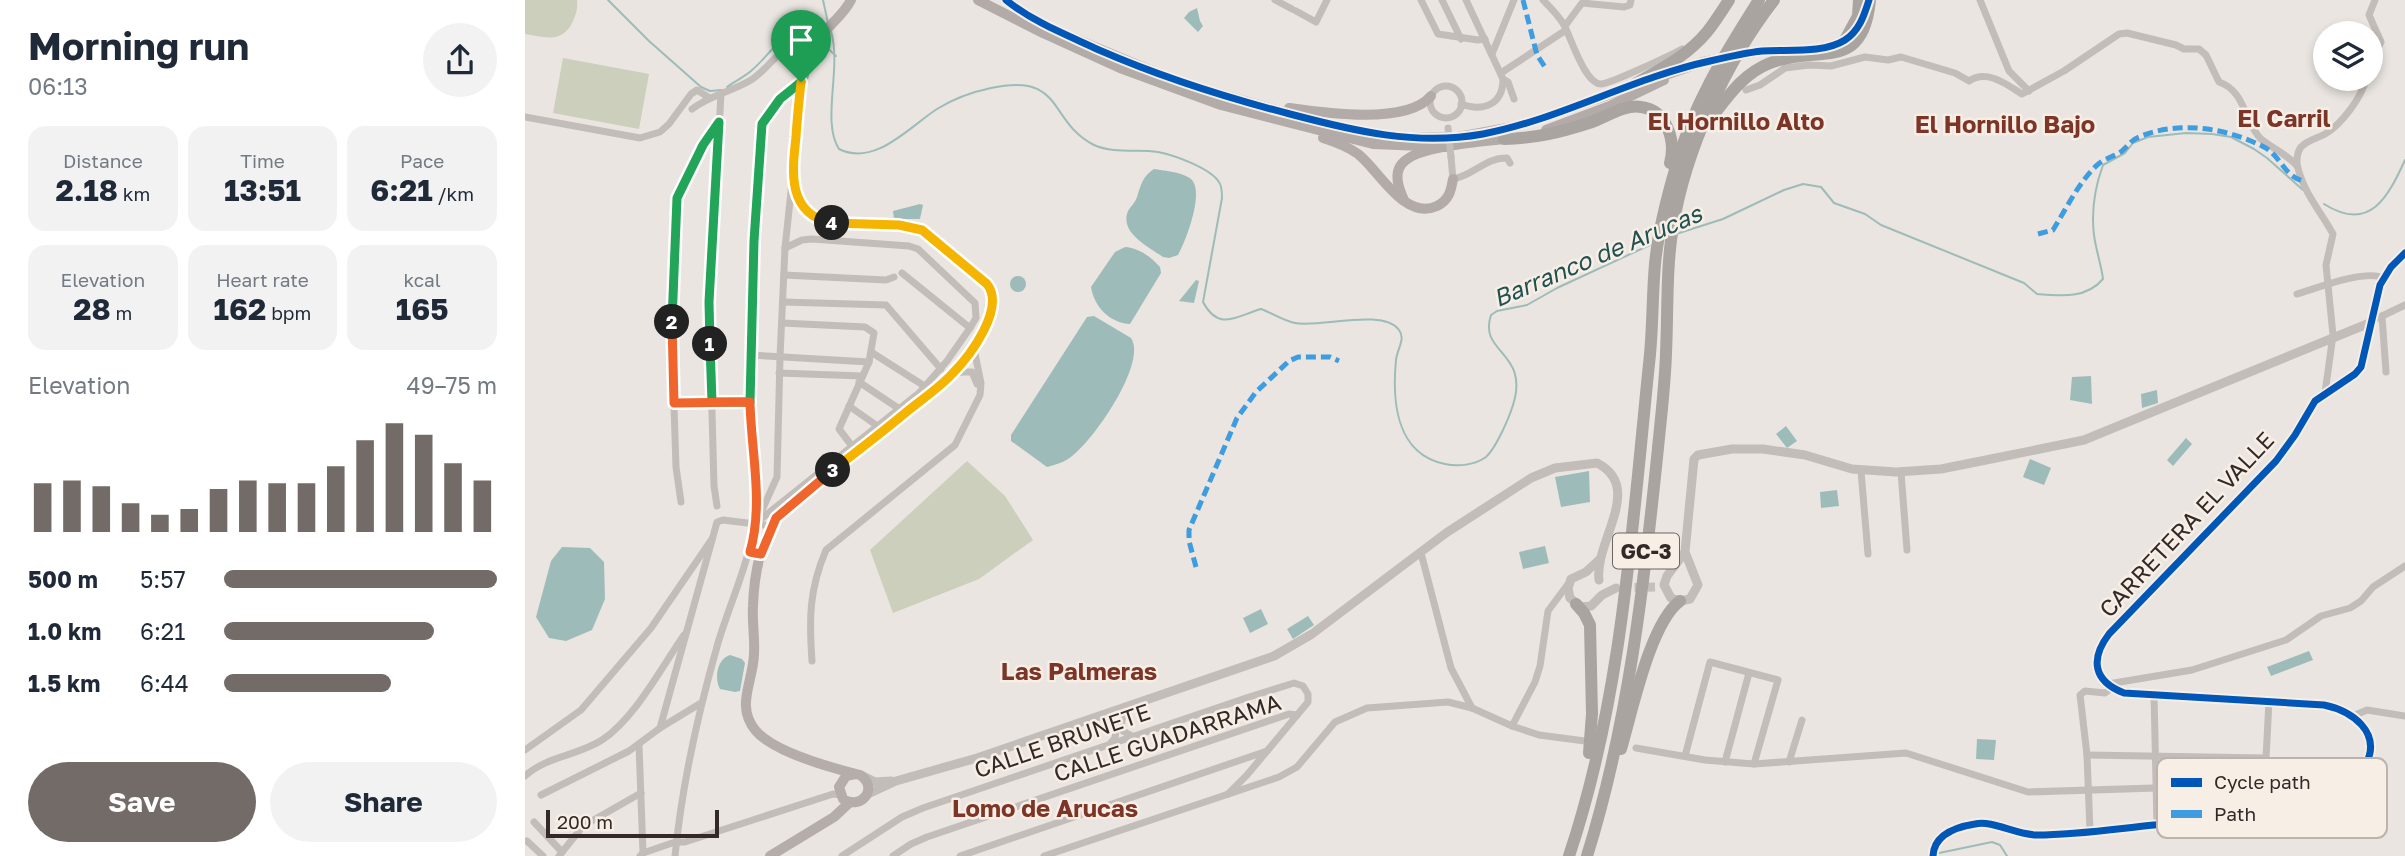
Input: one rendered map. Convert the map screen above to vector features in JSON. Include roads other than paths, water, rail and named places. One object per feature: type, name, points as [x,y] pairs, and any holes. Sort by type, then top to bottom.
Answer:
[{"type":"highway","points":[[1635,84],[1676,60],[1704,36],[1729,0]]},
{"type":"highway","name":"GC-3","points":[[1585,791],[1611,682],[1632,537],[1650,356],[1652,305],[1660,230],[1671,170],[1715,69],[1759,0]]},
{"type":"highway","name":"GC-3","points":[[1587,856],[1606,795],[1642,586],[1666,355],[1668,264],[1673,226],[1688,166],[1728,72],[1755,24],[1774,0]]},
{"type":"highway","points":[[1845,40],[1858,16],[1859,0]]},
{"type":"highway","points":[[1701,134],[1734,88],[1757,70],[1781,60],[1833,53],[1853,45],[1868,23],[1869,0]]},
{"type":"highway","points":[[1504,139],[1538,138],[1593,122],[1628,108],[1642,107],[1655,113],[1672,136],[1671,170]]},
{"type":"highway","points":[[1606,795],[1662,622],[1670,609],[1680,601]]},
{"type":"highway","points":[[1569,856],[1585,791],[1591,739],[1590,625],[1584,613],[1574,603]]},
{"type":"main road","points":[[841,793],[862,801],[868,794],[868,783],[857,774],[828,766],[775,744],[758,733],[747,717],[744,705],[754,655],[754,588],[761,554],[772,526],[783,510],[951,376],[976,341],[993,309],[993,295],[987,284],[922,230],[899,225],[840,224],[823,221],[802,204],[796,195],[793,176],[801,82],[817,41],[843,13],[851,0]]},
{"type":"main road","points":[[978,0],[1157,74],[1241,102],[1373,135],[1445,138],[1518,126],[1703,62],[1760,51],[1818,48],[1845,40],[1858,29],[1869,0]]},
{"type":"main road","points":[[1006,0],[1025,19],[1078,50],[1211,101],[1373,144],[1449,152]]},
{"type":"main road","points":[[1404,200],[1397,185],[1398,170],[1405,160],[1417,154],[1449,152],[1538,132],[1611,106],[1681,70]]},
{"type":"main road","points":[[1241,102],[1313,111],[1385,115],[1417,108],[1431,96]]},
{"type":"main road","points":[[1265,117],[1345,145],[1360,156],[1392,192],[1413,205],[1434,207],[1445,201],[1451,191],[1453,179]]},
{"type":"main road","points":[[828,766],[837,774],[841,793]]},
{"type":"main road","points":[[770,856],[840,812],[841,793],[846,776],[857,774]]},
{"type":"street","points":[[1275,0],[1316,22],[1327,0]]},
{"type":"street","points":[[1421,0],[1438,34],[1490,46]]},
{"type":"street","points":[[1442,0],[1461,39]]},
{"type":"street","points":[[1461,104],[1477,109],[1491,106],[1502,92],[1502,76],[1466,0]]},
{"type":"street","points":[[1490,46],[1514,0]]},
{"type":"street","points":[[1543,0],[1565,28],[1585,70],[1596,83],[1614,81],[1679,51],[1704,36]]},
{"type":"street","points":[[1502,76],[1565,28],[1581,3],[1624,7],[1630,5],[1631,0]]},
{"type":"street","points":[[1980,0],[2010,71],[2029,91]]},
{"type":"street","points":[[2372,21],[2369,15],[2375,0]]},
{"type":"street","points":[[1746,90],[1760,85],[1785,68],[1831,66],[1865,57],[1888,60],[1901,57],[1955,73],[1969,81],[1984,75],[2022,94],[2064,71],[2119,34],[2127,33],[2185,49],[2199,49],[2207,55],[2219,82],[2228,85],[2235,92],[2260,138],[2297,166],[2309,196],[2333,234],[2326,265],[2332,339],[2325,393]]},
{"type":"street","points":[[692,109],[708,97],[722,94],[754,79],[792,46],[817,41]]},
{"type":"street","points":[[1502,76],[1508,82],[1514,99]]},
{"type":"street","points":[[675,856],[675,842],[701,703],[723,627],[750,552],[756,523],[757,487],[750,402],[750,355],[762,124],[780,99],[801,82]]},
{"type":"street","points":[[1453,87],[1460,94],[1461,104],[1456,113],[1447,117],[1433,111],[1431,96],[1437,88],[1453,87]]},
{"type":"street","points":[[525,117],[640,138],[660,132],[688,97],[698,90],[708,97]]},
{"type":"street","points":[[2297,166],[2301,147],[2330,131],[2362,91]]},
{"type":"street","points":[[717,506],[714,486],[709,302],[722,94]]},
{"type":"street","points":[[1447,117],[1453,179],[1465,176]]},
{"type":"street","points":[[681,502],[676,467],[671,315],[677,198],[703,145],[719,122]]},
{"type":"street","points":[[1451,191],[1465,176],[1489,161],[1507,158],[1510,163]]},
{"type":"street","points":[[756,523],[778,477],[779,373],[785,248],[793,176]]},
{"type":"street","points":[[756,523],[926,387],[976,318],[975,303],[918,249],[909,246],[812,239],[802,240],[785,248]]},
{"type":"street","points":[[2297,294],[2329,284],[2377,275],[2384,278],[2405,253]]},
{"type":"street","points":[[902,273],[970,328]]},
{"type":"street","points":[[784,275],[886,280],[894,276]]},
{"type":"street","name":"CARRETERA EL VALLE","points":[[2110,686],[2097,667],[2097,654],[2109,634],[2276,461],[2315,401],[2361,367],[2384,278]]},
{"type":"street","points":[[783,302],[885,305],[941,369]]},
{"type":"street","points":[[1685,552],[1674,570],[1659,586],[1671,598],[1680,601],[1690,599],[1696,591],[1697,580],[1691,572],[1685,552],[1694,459],[1703,454],[1732,449],[1763,449],[1805,455],[1861,471],[1901,472],[1941,469],[2084,440],[2357,329],[2405,305]]},
{"type":"street","points":[[2382,316],[2386,372]]},
{"type":"street","points":[[782,323],[865,327],[874,333],[869,362],[839,429],[852,446]]},
{"type":"street","points":[[2357,329],[2368,337]]},
{"type":"street","points":[[812,661],[811,597],[815,574],[826,550],[955,445],[980,395],[976,341]]},
{"type":"street","points":[[871,352],[926,387]]},
{"type":"street","points":[[750,355],[869,362]]},
{"type":"street","points":[[951,376],[972,372],[980,395]]},
{"type":"street","points":[[779,373],[860,379],[898,408]]},
{"type":"street","points":[[674,403],[750,402]]},
{"type":"street","points":[[849,406],[876,425]]},
{"type":"street","points":[[857,774],[875,782],[896,780],[977,758],[1273,656],[1297,644],[1446,533],[1531,478],[1555,468],[1597,463],[1614,476],[1618,490],[1598,571],[1600,581]]},
{"type":"street","points":[[1861,471],[1868,554]]},
{"type":"street","points":[[1901,472],[1907,550]]},
{"type":"street","points":[[660,728],[717,522],[723,520],[772,526]]},
{"type":"street","points":[[525,750],[581,710],[651,628],[712,539]]},
{"type":"street","points":[[753,541],[765,543]]},
{"type":"street","points":[[750,552],[761,554]]},
{"type":"street","points":[[1421,553],[1451,668],[1472,708]]},
{"type":"street","points":[[1512,726],[1540,666],[1546,619],[1552,604],[1575,575],[1586,572],[1601,557]]},
{"type":"street","points":[[2090,831],[2087,755],[2080,695],[2085,691],[2105,693],[2110,686],[2192,670],[2286,640],[2321,616],[2350,608],[2361,601],[2373,587],[2405,566]]},
{"type":"street","points":[[1674,570],[1682,568],[1691,572]]},
{"type":"street","points":[[1552,604],[1560,600],[1591,606],[1602,595],[1616,588],[1586,572]]},
{"type":"street","points":[[1569,583],[1568,593],[1574,603]]},
{"type":"street","points":[[525,776],[536,766],[581,752],[614,730],[635,706],[686,631]]},
{"type":"street","points":[[1685,756],[1710,662],[1778,680],[1754,764]]},
{"type":"street","points":[[1725,762],[1749,673]]},
{"type":"street","name":"CALLE BRUNETE","points":[[842,856],[902,817],[923,808],[1294,683],[1303,686],[1308,694],[1308,702],[1297,715]]},
{"type":"street","points":[[2110,686],[2124,692],[2325,705],[2353,716],[2369,737],[2371,749],[2368,758]]},
{"type":"street","points":[[1933,856],[1934,844],[1941,836],[1982,822],[2028,835],[2157,825],[2154,694]]},
{"type":"street","points":[[2087,755],[2266,758],[2269,701]]},
{"type":"street","points":[[1044,856],[1279,777],[1297,767],[1335,722],[1367,708],[1448,702],[1472,708],[1539,735],[1585,741]]},
{"type":"street","points":[[541,795],[639,745],[660,728],[701,703]]},
{"type":"street","points":[[1132,705],[1123,715],[1121,724],[1122,731],[1133,737]]},
{"type":"street","points":[[2353,716],[2367,710],[2405,716]]},
{"type":"street","name":"CALLE GUADARRAMA","points":[[893,856],[927,837],[1289,714],[1297,715]]},
{"type":"street","points":[[1228,794],[1297,715]]},
{"type":"street","points":[[1501,721],[1518,715]]},
{"type":"street","points":[[1518,715],[1525,730]]},
{"type":"street","points":[[1100,716],[1109,720],[1116,730],[1115,738],[1109,745]]},
{"type":"street","points":[[1789,762],[1802,720]]},
{"type":"street","points":[[639,745],[641,854],[841,793]]},
{"type":"street","points":[[1636,748],[1754,764],[1906,753],[2021,791],[2157,789]]},
{"type":"street","points":[[960,856],[1267,751]]},
{"type":"street","points":[[868,794],[896,780]]},
{"type":"street","points":[[534,822],[560,854],[583,826],[641,793]]},
{"type":"street","points":[[527,841],[543,856]]},
{"type":"water","points":[[1197,8],[1203,26],[1198,32],[1184,18]]},
{"type":"water","points":[[1154,169],[1184,175],[1192,180],[1195,186],[1193,217],[1178,255],[1169,258],[1163,257],[1137,239],[1131,233],[1126,219],[1143,181]]},
{"type":"water","points":[[923,205],[920,219],[894,219],[893,211]]},
{"type":"water","points":[[1125,247],[1149,257],[1160,267],[1161,273],[1130,324],[1116,321],[1104,313],[1091,287],[1115,252]]},
{"type":"water","points":[[1015,276],[1021,276],[1026,284],[1024,290],[1015,292],[1010,287],[1010,281]]},
{"type":"water","points":[[1196,280],[1199,281],[1194,303],[1179,301]]},
{"type":"water","points":[[1094,316],[1131,338],[1134,350],[1132,365],[1115,403],[1090,438],[1068,459],[1047,467],[1011,441],[1011,435],[1087,317]]},
{"type":"water","points":[[2091,376],[2092,404],[2070,400],[2072,377]]},
{"type":"water","points":[[2157,390],[2158,403],[2142,408],[2141,394]]},
{"type":"water","points":[[1786,426],[1797,441],[1787,448],[1776,434]]},
{"type":"water","points":[[2186,438],[2192,444],[2173,466],[2167,460]]},
{"type":"water","points":[[2030,459],[2051,468],[2044,485],[2023,477]]},
{"type":"water","points":[[1589,471],[1590,502],[1561,507],[1555,477]]},
{"type":"water","points":[[1837,490],[1839,506],[1821,508],[1820,492]]},
{"type":"water","points":[[1545,546],[1549,563],[1523,569],[1519,552]]},
{"type":"water","points":[[562,547],[590,548],[604,562],[605,599],[592,630],[566,641],[549,638],[536,617],[551,561]]},
{"type":"water","points":[[1261,609],[1268,624],[1250,633],[1243,618]]},
{"type":"water","points":[[1308,616],[1314,625],[1293,639],[1287,629]]},
{"type":"water","points":[[2309,651],[2313,660],[2271,676],[2267,667]]},
{"type":"water","points":[[730,655],[742,659],[745,663],[740,691],[720,689],[718,685],[717,674],[722,660]]},
{"type":"water","points":[[1977,739],[1996,740],[1994,760],[1976,759]]},
{"type":"waterway","points":[[608,0],[701,87],[710,91],[722,90]]},
{"type":"waterway","name":"Barranco de Arucas","points":[[823,0],[828,23]]},
{"type":"waterway","name":"Barranco de Arucas","points":[[831,31],[834,46],[832,124],[839,149],[852,153],[866,153],[878,149],[950,102],[991,88],[1015,85],[1032,87],[1044,93],[1068,124],[1094,145],[1165,154],[1208,172],[1220,184],[1222,190],[1203,302],[1209,311],[1222,319],[1236,318],[1261,309],[1295,323],[1366,319],[1391,324],[1399,330],[1402,337],[1395,376],[1401,424],[1416,449],[1445,464],[1466,465],[1486,457],[1498,440],[1513,405],[1515,374],[1491,338],[1491,315],[1497,311],[1527,305],[1557,288],[1652,244]]},
{"type":"waterway","points":[[727,87],[751,71],[778,44],[802,33]]},
{"type":"waterway","points":[[824,45],[836,56]]},
{"type":"waterway","name":"Barranco de Arucas","points":[[1676,234],[1723,219],[1784,190],[1803,184],[1821,187],[1834,203],[2024,283],[2037,294],[2073,295],[2089,290],[2103,279],[2093,226],[2096,190],[2103,165],[2125,153],[2133,143],[2148,137],[2186,133],[2231,137],[2267,158],[2303,190]]},
{"type":"waterway","name":"Barranco de Arucas","points":[[2324,204],[2340,212],[2354,215],[2365,213],[2384,198],[2405,160]]},
{"type":"waterway","points":[[1939,853],[1992,842],[2000,845],[2007,856]]},
{"type":"tunnel","points":[[1621,588],[1655,587]]},
{"type":"district","name":"El Carril","points":[[2284,117]]},
{"type":"district","name":"El Hornillo Alto","points":[[1736,120]]},
{"type":"district","name":"El Hornillo Bajo","points":[[2005,123]]},
{"type":"district","name":"Las Palmeras","points":[[1079,670]]},
{"type":"district","name":"Lomo de Arucas","points":[[1045,807]]}]
